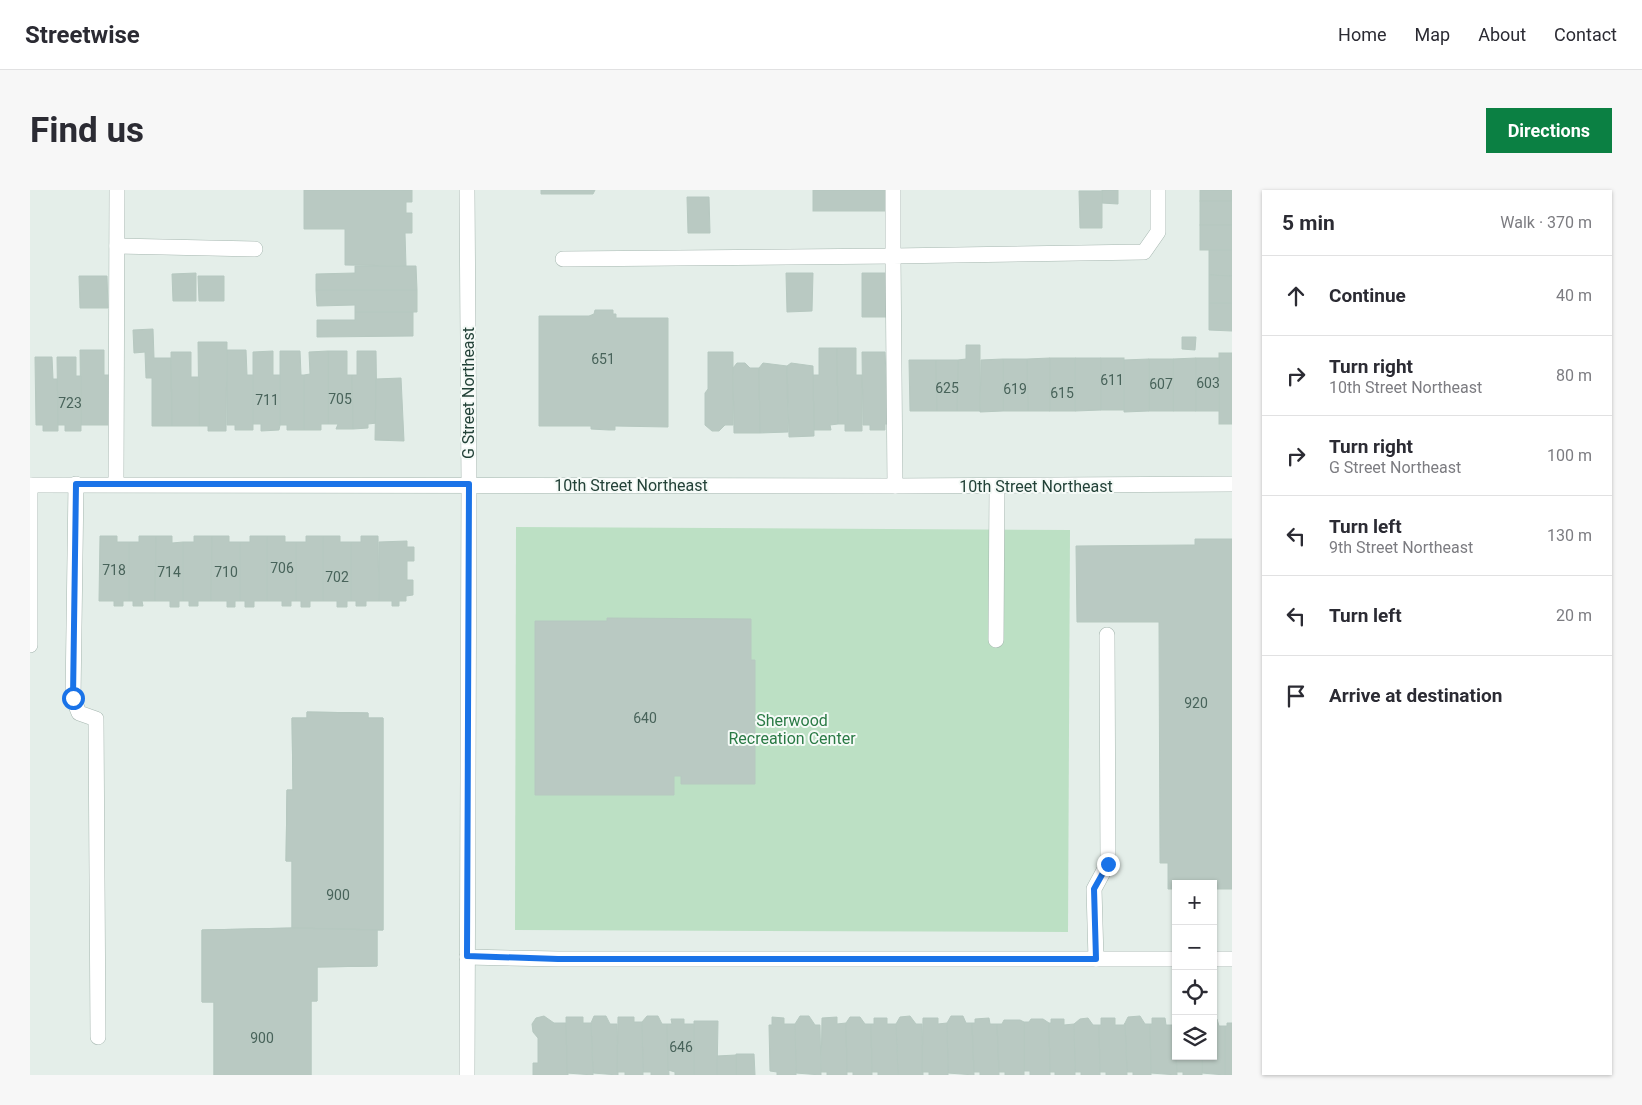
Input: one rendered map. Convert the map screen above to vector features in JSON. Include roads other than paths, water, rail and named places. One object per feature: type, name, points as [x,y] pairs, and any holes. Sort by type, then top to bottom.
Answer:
[{"type":"street","points":[[116,484],[117,190]]},
{"type":"street","name":"G Street Northeast","points":[[467,1075],[468,190]]},
{"type":"street","points":[[892,190],[895,486]]},
{"type":"street","points":[[563,258],[1144,252],[1158,232],[1158,190]]},
{"type":"street","points":[[117,246],[255,249]]},
{"type":"street","points":[[30,484],[30,645]]},
{"type":"street","name":"10th Street Northeast","points":[[30,484],[895,486],[1232,484]]},
{"type":"street","points":[[76,484],[73,698],[79,713],[96,719],[98,1037]]},
{"type":"street","points":[[996,640],[998,486]]},
{"type":"street","points":[[1096,959],[1094,889],[1108,864],[1107,635]]},
{"type":"street","points":[[467,956],[558,959],[1172,959]]},
{"type":"street","points":[[1217,959],[1232,959]]},
{"type":"park label","name":"Sherwood Recreation Center","points":[[792,729]]}]
